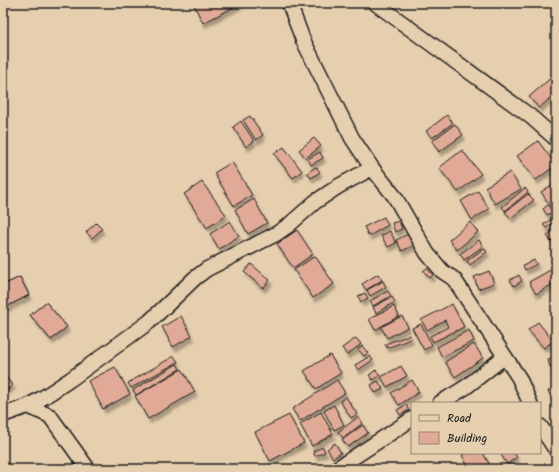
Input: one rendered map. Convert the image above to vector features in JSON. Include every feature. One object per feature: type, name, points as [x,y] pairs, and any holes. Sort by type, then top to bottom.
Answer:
[{"type":"street","points":[[289,3],[303,40],[325,88],[352,138],[372,168],[395,198],[427,253],[442,271],[454,279],[519,378],[530,402]]},
{"type":"street","points":[[375,3],[530,116],[556,139]]},
{"type":"street","points":[[3,415],[28,406],[50,393],[149,322],[195,278],[207,269],[276,234],[315,202],[338,186],[372,168]]},
{"type":"street","points":[[442,402],[466,387],[504,357]]},
{"type":"street","points":[[50,393],[50,416]]},
{"type":"street","points":[[28,406],[50,416],[88,469]]},
{"type":"street","points":[[336,469],[411,420]]},
{"type":"street","points":[[541,428],[556,450]]},
{"type":"building","points":[[193,3],[242,3],[203,23]]},
{"type":"building","points":[[555,74],[556,93],[539,108],[529,97]]},
{"type":"building","points":[[447,115],[453,123],[432,138],[426,131]]},
{"type":"building","points":[[250,116],[263,135],[256,140],[243,120]]},
{"type":"building","points":[[241,121],[254,141],[246,147],[233,127]]},
{"type":"building","points":[[455,124],[463,135],[439,152],[432,141]]},
{"type":"building","points":[[314,138],[321,146],[306,158],[299,150]]},
{"type":"building","points":[[538,141],[556,165],[536,180],[517,156]]},
{"type":"building","points":[[284,147],[302,171],[293,178],[274,154]]},
{"type":"building","points":[[462,150],[481,174],[458,192],[439,168]]},
{"type":"building","points":[[320,152],[323,158],[311,165],[308,159]]},
{"type":"building","points":[[232,162],[252,195],[234,206],[214,173]]},
{"type":"building","points":[[316,167],[320,172],[311,178],[307,173]]},
{"type":"building","points":[[510,172],[521,189],[495,204],[485,187]]},
{"type":"building","points":[[202,182],[226,215],[207,228],[184,194]]},
{"type":"building","points":[[556,182],[556,208],[553,210],[541,192]]},
{"type":"building","points":[[525,188],[528,192],[505,211],[502,207]]},
{"type":"building","points":[[478,191],[489,209],[472,220],[461,201]]},
{"type":"building","points":[[528,194],[534,200],[511,218],[505,212]]},
{"type":"building","points":[[254,199],[267,223],[248,234],[235,210]]},
{"type":"building","points":[[548,205],[552,212],[547,215],[543,209]]},
{"type":"building","points":[[556,216],[556,221],[546,228],[543,225]]},
{"type":"building","points":[[384,217],[388,225],[369,236],[364,227]]},
{"type":"building","points":[[230,221],[239,236],[219,249],[210,234]]},
{"type":"building","points":[[399,221],[402,229],[395,232],[392,223]]},
{"type":"building","points":[[470,222],[478,232],[457,250],[449,240]]},
{"type":"building","points":[[96,223],[102,229],[92,238],[86,232]]},
{"type":"building","points":[[556,229],[556,239],[551,242],[547,235]]},
{"type":"building","points":[[297,230],[313,254],[293,268],[277,244]]},
{"type":"building","points":[[390,231],[396,243],[388,247],[381,236]]},
{"type":"building","points":[[408,234],[414,245],[402,251],[396,240]]},
{"type":"building","points":[[479,240],[483,246],[464,260],[460,254]]},
{"type":"building","points":[[484,248],[487,252],[470,265],[467,261]]},
{"type":"building","points":[[315,256],[334,284],[313,298],[294,270]]},
{"type":"building","points":[[534,260],[537,264],[525,270],[523,266]]},
{"type":"building","points":[[251,264],[270,280],[263,288],[244,272]]},
{"type":"building","points":[[427,268],[433,275],[430,278],[423,271]]},
{"type":"building","points":[[552,269],[556,276],[556,282],[536,294],[529,282]]},
{"type":"building","points":[[489,271],[494,283],[478,289],[474,277]]},
{"type":"building","points":[[378,274],[382,280],[366,290],[362,284]]},
{"type":"building","points":[[519,275],[522,281],[514,286],[510,280]]},
{"type":"building","points":[[20,277],[29,295],[6,307],[3,301],[3,285]]},
{"type":"building","points":[[20,277],[29,295],[6,307],[3,301],[3,285]]},
{"type":"building","points":[[383,281],[386,287],[370,296],[367,290]]},
{"type":"building","points":[[388,291],[391,296],[373,306],[370,301]]},
{"type":"building","points":[[365,293],[368,298],[361,302],[358,296]]},
{"type":"building","points":[[392,297],[395,302],[376,313],[373,307]]},
{"type":"building","points":[[46,302],[67,327],[51,340],[30,315]]},
{"type":"building","points":[[46,302],[67,327],[51,340],[30,315]]},
{"type":"building","points":[[452,304],[464,327],[433,342],[430,336],[448,327],[445,320],[427,330],[421,320]]},
{"type":"building","points":[[394,306],[399,316],[375,330],[369,319]]},
{"type":"building","points":[[181,316],[192,336],[173,347],[162,327]]},
{"type":"building","points":[[402,316],[408,327],[387,338],[381,327]]},
{"type":"building","points":[[538,322],[553,341],[544,348],[528,330]]},
{"type":"building","points":[[421,324],[432,345],[424,350],[412,328]]},
{"type":"building","points":[[469,330],[474,341],[442,357],[437,347]]},
{"type":"building","points":[[410,335],[411,339],[387,348],[385,344]]},
{"type":"building","points":[[356,338],[361,344],[347,355],[342,348]]},
{"type":"building","points":[[474,344],[483,358],[455,377],[445,362]]},
{"type":"building","points":[[362,346],[368,353],[364,356],[358,349]]},
{"type":"building","points":[[330,355],[341,373],[316,389],[304,371]]},
{"type":"building","points":[[174,356],[178,362],[131,388],[128,383]]},
{"type":"building","points":[[370,356],[373,360],[358,370],[355,365]]},
{"type":"building","points":[[556,357],[556,364],[550,367],[548,360]]},
{"type":"building","points":[[177,364],[180,369],[136,395],[133,390]]},
{"type":"building","points":[[401,366],[407,376],[387,387],[381,377]]},
{"type":"building","points":[[115,367],[130,394],[103,409],[88,381]]},
{"type":"building","points":[[182,369],[195,392],[148,419],[135,396]]},
{"type":"building","points":[[376,370],[380,375],[373,380],[369,375]]},
{"type":"building","points":[[3,374],[13,385],[4,392],[3,390]]},
{"type":"building","points":[[337,380],[345,393],[300,421],[292,409]]},
{"type":"building","points":[[412,380],[419,392],[399,405],[391,393]]},
{"type":"building","points":[[378,381],[383,389],[375,393],[371,385]]},
{"type":"building","points":[[556,388],[556,395],[551,397],[548,391]]},
{"type":"building","points":[[346,397],[357,414],[351,418],[340,401]]},
{"type":"building","points":[[334,405],[344,425],[334,430],[324,411]]},
{"type":"building","points":[[406,405],[409,410],[400,415],[397,410]]},
{"type":"building","points":[[321,412],[333,434],[312,446],[300,424]]},
{"type":"building","points":[[289,415],[304,443],[270,461],[255,432]]},
{"type":"building","points":[[358,417],[363,423],[343,438],[338,432]]},
{"type":"building","points":[[363,425],[368,433],[348,447],[342,440]]},
{"type":"building","points":[[335,443],[341,453],[333,458],[327,449]]},
{"type":"building","points":[[323,447],[325,452],[315,456],[313,451]]},
{"type":"building","points":[[484,454],[492,469],[469,469],[462,455]]},
{"type":"building","points":[[501,454],[515,454],[517,457],[507,464]]}]
